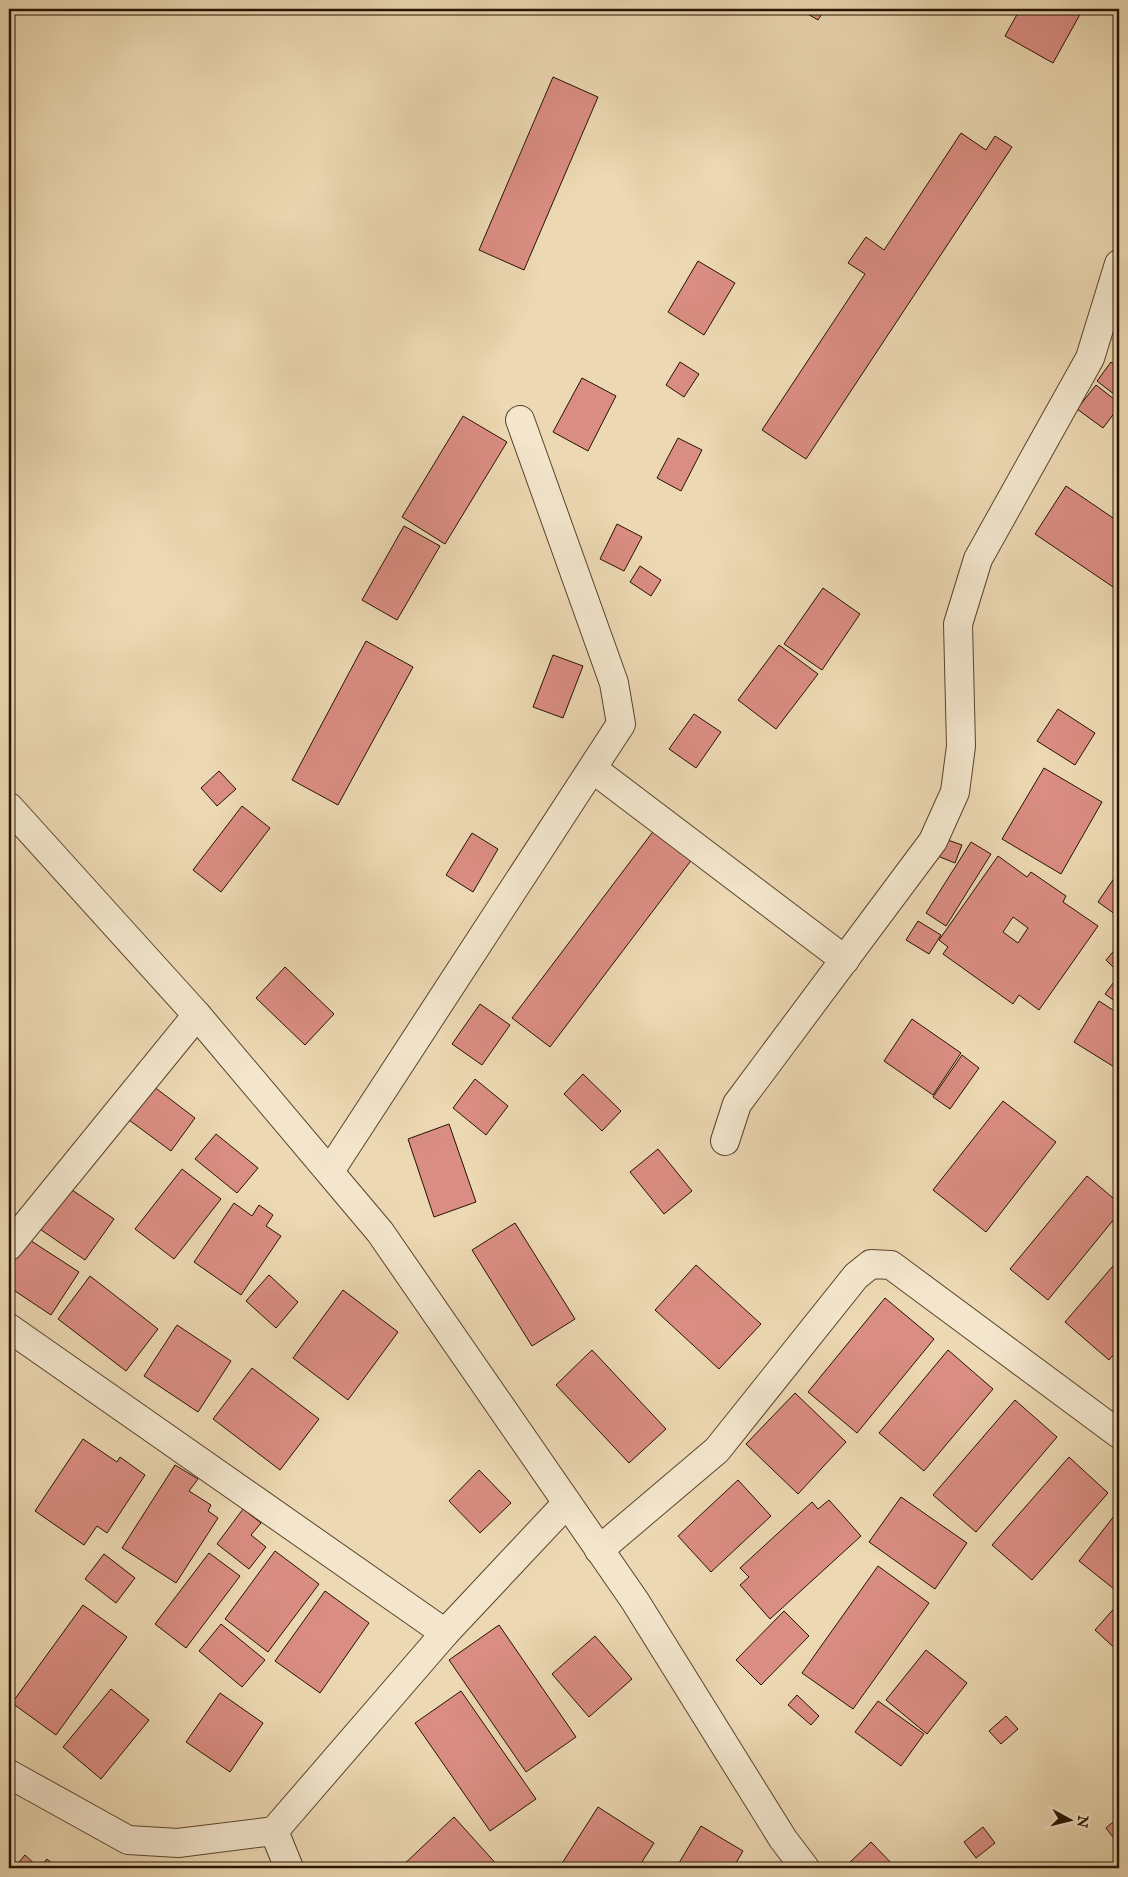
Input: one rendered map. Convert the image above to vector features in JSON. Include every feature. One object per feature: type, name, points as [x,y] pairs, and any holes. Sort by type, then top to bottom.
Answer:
[{"type":"street","points":[[726,1141],[737,1104],[933,842],[955,792],[961,746],[958,624],[978,559],[1090,358],[1119,264]]},
{"type":"street","points":[[330,1172],[621,724],[614,683],[520,420]]},
{"type":"street","points":[[593,769],[846,960]]},
{"type":"street","points":[[9,807],[197,1015],[380,1232],[636,1601],[783,1839],[805,1868]]},
{"type":"street","points":[[9,1246],[197,1015]]},
{"type":"street","points":[[599,1550],[717,1450],[856,1276],[871,1264],[892,1265],[1119,1434]]},
{"type":"street","points":[[9,1328],[445,1633]]},
{"type":"street","points":[[9,1774],[128,1840],[178,1843],[274,1831],[445,1633],[567,1503]]},
{"type":"street","points":[[274,1831],[289,1868]]},
{"type":"building","points":[[799,9],[825,9],[818,20]]},
{"type":"building","points":[[1020,9],[1083,9],[1053,63],[1005,36]]},
{"type":"building","points":[[553,77],[598,97],[524,270],[479,250]]},
{"type":"building","points":[[961,133],[986,150],[995,136],[1012,147],[806,459],[762,430],[865,274],[848,263],[866,237],[884,250]]},
{"type":"building","points":[[698,261],[735,283],[704,335],[668,312]]},
{"type":"building","points":[[680,362],[699,374],[684,397],[666,385]]},
{"type":"building","points":[[1111,362],[1119,369],[1119,398],[1097,381]]},
{"type":"building","points":[[582,378],[616,396],[588,451],[553,432]]},
{"type":"building","points":[[1096,385],[1119,403],[1119,407],[1103,428],[1077,409]]},
{"type":"building","points":[[463,416],[507,442],[445,544],[402,517]]},
{"type":"building","points":[[678,438],[702,450],[681,491],[657,478]]},
{"type":"building","points":[[1066,486],[1119,522],[1119,591],[1035,534]]},
{"type":"building","points":[[617,524],[642,537],[624,571],[600,559]]},
{"type":"building","points":[[404,526],[440,546],[397,620],[362,600]]},
{"type":"building","points":[[640,566],[661,580],[651,596],[630,582]]},
{"type":"building","points":[[823,588],[860,614],[822,670],[784,644]]},
{"type":"building","points":[[366,641],[413,667],[338,805],[292,780]]},
{"type":"building","points":[[779,645],[818,674],[776,729],[738,700]]},
{"type":"building","points":[[553,655],[583,666],[563,718],[533,707]]},
{"type":"building","points":[[1058,709],[1095,733],[1075,765],[1037,741]]},
{"type":"building","points":[[694,714],[721,732],[696,768],[669,749]]},
{"type":"building","points":[[1044,768],[1102,802],[1061,874],[1002,839]]},
{"type":"building","points":[[219,771],[236,789],[217,806],[201,788]]},
{"type":"building","points":[[242,806],[270,828],[221,892],[193,870]]},
{"type":"building","points":[[658,825],[696,854],[550,1047],[512,1018]]},
{"type":"building","points":[[472,833],[498,849],[473,892],[446,875]]},
{"type":"building","points":[[942,838],[962,845],[955,863],[935,855]]},
{"type":"building","points":[[971,842],[991,854],[946,926],[926,913]]},
{"type":"building","points":[[998,856],[1027,877],[1031,872],[1066,896],[1063,902],[1098,926],[1039,1010],[1019,995],[1013,1004],[943,954],[948,947],[939,940]],"holes":[[[1013,917],[1028,928],[1018,943],[1003,932]]]},
{"type":"building","points":[[1119,871],[1119,917],[1098,902]]},
{"type":"building","points":[[918,921],[941,935],[929,954],[906,940]]},
{"type":"building","points":[[1118,946],[1119,962],[1114,968],[1106,960]]},
{"type":"building","points":[[285,967],[334,1014],[305,1045],[256,998]]},
{"type":"building","points":[[1119,975],[1119,1004],[1105,994]]},
{"type":"building","points":[[1099,1001],[1119,1014],[1119,1070],[1074,1042]]},
{"type":"building","points":[[480,1004],[510,1025],[482,1065],[452,1044]]},
{"type":"building","points":[[912,1019],[961,1053],[933,1095],[884,1061]]},
{"type":"building","points":[[962,1055],[979,1068],[950,1109],[933,1097]]},
{"type":"building","points":[[583,1074],[621,1111],[602,1131],[564,1094]]},
{"type":"building","points":[[475,1079],[508,1106],[486,1135],[453,1108]]},
{"type":"building","points":[[153,1086],[195,1118],[171,1151],[129,1120]]},
{"type":"building","points":[[1003,1101],[1056,1142],[986,1232],[933,1190]]},
{"type":"building","points":[[1119,1116],[1119,1127],[1115,1124]]},
{"type":"building","points":[[449,1124],[476,1202],[434,1217],[408,1139]]},
{"type":"building","points":[[216,1134],[258,1168],[237,1193],[195,1159]]},
{"type":"building","points":[[658,1149],[692,1191],[664,1214],[630,1172]]},
{"type":"building","points":[[182,1169],[221,1199],[174,1259],[135,1229]]},
{"type":"building","points":[[1087,1176],[1119,1203],[1119,1213],[1048,1300],[1010,1269]]},
{"type":"building","points":[[62,1183],[114,1219],[85,1260],[34,1225]]},
{"type":"building","points":[[234,1203],[252,1216],[259,1205],[273,1215],[266,1226],[281,1236],[241,1295],[194,1262]]},
{"type":"building","points":[[515,1223],[575,1319],[532,1346],[472,1250]]},
{"type":"building","points":[[22,1235],[79,1272],[51,1315],[9,1287],[9,1256]]},
{"type":"building","points":[[1119,1259],[1119,1348],[1109,1360],[1065,1322]]},
{"type":"building","points":[[696,1265],[761,1324],[719,1369],[655,1310]]},
{"type":"building","points":[[269,1275],[298,1302],[276,1328],[246,1301]]},
{"type":"building","points":[[90,1276],[158,1329],[126,1371],[58,1319]]},
{"type":"building","points":[[343,1290],[398,1332],[348,1400],[293,1358]]},
{"type":"building","points":[[885,1298],[934,1339],[857,1433],[808,1392]]},
{"type":"building","points":[[177,1325],[231,1361],[198,1412],[144,1376]]},
{"type":"building","points":[[592,1350],[666,1429],[629,1463],[556,1385]]},
{"type":"building","points":[[948,1350],[993,1389],[924,1471],[879,1433]]},
{"type":"building","points":[[252,1368],[319,1419],[280,1470],[213,1419]]},
{"type":"building","points":[[795,1393],[846,1442],[798,1494],[746,1444]]},
{"type":"building","points":[[1015,1400],[1057,1437],[976,1532],[933,1495]]},
{"type":"building","points":[[83,1439],[117,1462],[120,1457],[145,1475],[107,1533],[97,1526],[84,1545],[35,1511]]},
{"type":"building","points":[[1069,1457],[1108,1493],[1032,1580],[992,1545]]},
{"type":"building","points":[[175,1465],[198,1479],[189,1491],[211,1505],[208,1511],[218,1518],[176,1583],[122,1548]]},
{"type":"building","points":[[479,1470],[511,1503],[480,1533],[449,1501]]},
{"type":"building","points":[[738,1480],[771,1516],[711,1572],[678,1536]]},
{"type":"building","points":[[901,1497],[967,1543],[935,1589],[869,1542]]},
{"type":"building","points":[[829,1500],[861,1536],[770,1619],[740,1585],[749,1577],[740,1568],[812,1502],[818,1509]]},
{"type":"building","points":[[243,1509],[261,1523],[251,1535],[266,1547],[249,1569],[217,1544]]},
{"type":"building","points":[[1119,1512],[1119,1593],[1079,1561]]},
{"type":"building","points":[[275,1551],[319,1584],[268,1652],[225,1619]]},
{"type":"building","points":[[209,1553],[240,1576],[186,1648],[155,1624]]},
{"type":"building","points":[[104,1554],[135,1578],[116,1603],[85,1579]]},
{"type":"building","points":[[878,1566],[929,1603],[853,1709],[802,1673]]},
{"type":"building","points":[[325,1591],[369,1623],[320,1693],[275,1661]]},
{"type":"building","points":[[1119,1603],[1119,1652],[1095,1630]]},
{"type":"building","points":[[83,1605],[127,1637],[56,1735],[12,1703]]},
{"type":"building","points":[[784,1611],[809,1636],[761,1685],[736,1660]]},
{"type":"building","points":[[221,1624],[265,1660],[242,1687],[199,1651]]},
{"type":"building","points":[[499,1625],[576,1737],[526,1772],[449,1660]]},
{"type":"building","points":[[595,1636],[632,1679],[589,1717],[552,1674]]},
{"type":"building","points":[[926,1650],[967,1683],[927,1734],[886,1700]]},
{"type":"building","points":[[111,1689],[149,1720],[101,1779],[63,1747]]},
{"type":"building","points":[[461,1691],[536,1799],[490,1831],[415,1723]]},
{"type":"building","points":[[220,1693],[263,1723],[230,1772],[186,1742]]},
{"type":"building","points":[[797,1695],[819,1716],[811,1725],[788,1705]]},
{"type":"building","points":[[878,1701],[924,1734],[901,1766],[855,1732]]},
{"type":"building","points":[[1006,1716],[1018,1729],[1001,1744],[989,1731]]},
{"type":"building","points":[[598,1807],[654,1843],[638,1868],[559,1868]]},
{"type":"building","points":[[454,1817],[499,1867],[400,1868]]},
{"type":"building","points":[[1119,1817],[1119,1845],[1106,1828]]},
{"type":"building","points":[[701,1826],[743,1851],[733,1868],[676,1868]]},
{"type":"building","points":[[983,1827],[995,1843],[976,1858],[964,1842]]},
{"type":"building","points":[[871,1842],[896,1868],[849,1868],[846,1866]]},
{"type":"building","points":[[25,1855],[39,1868],[14,1868]]},
{"type":"building","points":[[47,1859],[57,1868],[39,1868]]}]
